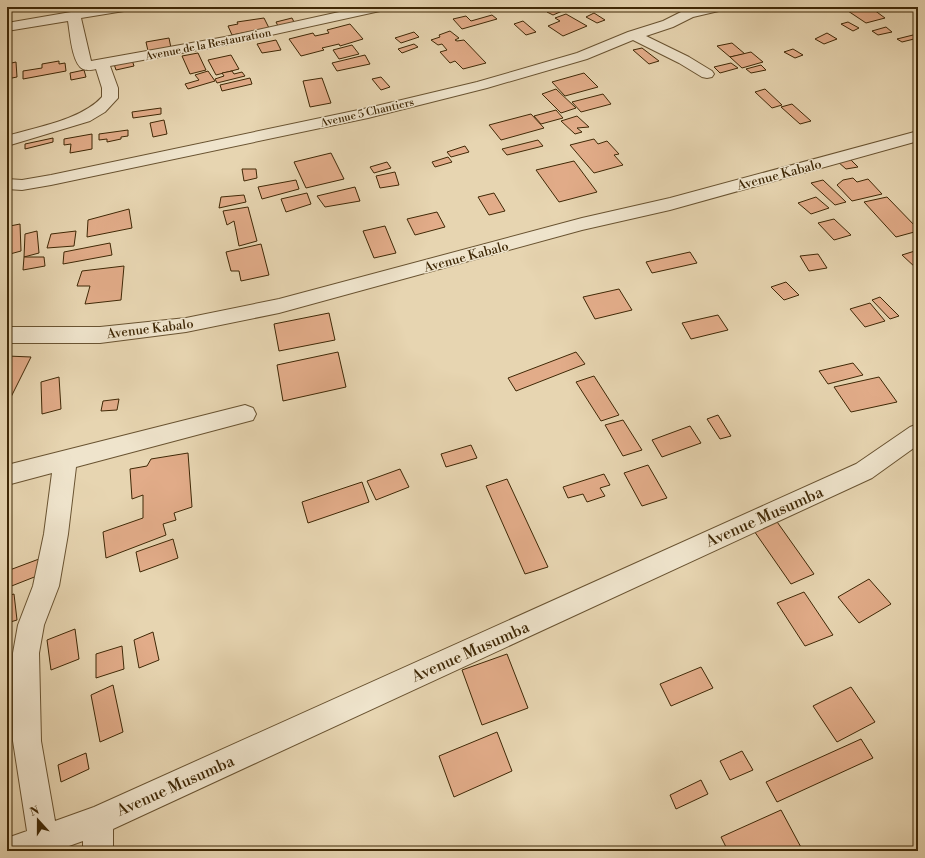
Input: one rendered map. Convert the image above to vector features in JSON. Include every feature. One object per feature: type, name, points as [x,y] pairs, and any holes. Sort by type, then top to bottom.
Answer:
[{"type":"street","points":[[7,27],[124,7]]},
{"type":"street","name":"Avenue de la Restauration","points":[[74,16],[83,62],[88,66],[281,30],[380,7]]},
{"type":"street","name":"Avenue 5 Chantiers","points":[[7,184],[22,185],[51,180],[376,111],[482,85],[561,63],[634,35],[668,24],[688,14],[718,7]]},
{"type":"street","points":[[634,35],[684,60],[707,74]]},
{"type":"street","points":[[7,141],[84,118],[100,109],[110,98],[110,88],[102,64]]},
{"type":"street","name":"Avenue Kabalo","points":[[7,335],[100,335],[186,325],[279,306],[582,224],[670,204],[918,136]]},
{"type":"street","points":[[7,475],[245,414]]},
{"type":"street","name":"Avenue Musumba","points":[[13,851],[98,820],[864,471],[918,433]]},
{"type":"street","points":[[43,839],[27,741],[26,653],[31,625],[46,586],[56,534],[65,461]]},
{"type":"street","points":[[98,820],[98,851]]},
{"type":"building","points":[[485,7],[497,7],[499,9],[490,12]]},
{"type":"building","points":[[559,7],[567,9],[553,15],[547,12]]},
{"type":"building","points":[[584,7],[604,7],[590,12]]},
{"type":"building","points":[[870,7],[885,18],[866,23],[848,11],[860,8],[862,10]]},
{"type":"building","points":[[594,13],[605,20],[597,23],[586,17]]},
{"type":"building","points":[[566,14],[587,26],[563,36],[548,26],[560,21],[555,18]]},
{"type":"building","points":[[492,15],[497,19],[462,29],[453,19],[466,16],[471,21]]},
{"type":"building","points":[[264,18],[269,28],[232,35],[228,26],[238,24],[237,22]]},
{"type":"building","points":[[292,18],[294,22],[278,26],[276,22]]},
{"type":"building","points":[[523,21],[536,32],[526,35],[514,24]]},
{"type":"building","points":[[848,22],[859,28],[853,31],[841,24]]},
{"type":"building","points":[[350,24],[363,39],[340,46],[339,44],[322,48],[324,50],[301,56],[289,39],[313,33],[315,36],[329,33],[327,30]]},
{"type":"building","points":[[886,27],[892,32],[878,35],[872,31]]},
{"type":"building","points":[[450,31],[459,38],[455,40],[464,40],[486,63],[463,69],[455,61],[450,63],[440,52],[447,50],[442,44],[438,45],[431,40]]},
{"type":"building","points":[[414,32],[419,37],[401,43],[395,38]]},
{"type":"building","points":[[827,33],[837,39],[824,44],[815,39]]},
{"type":"building","points":[[913,35],[918,38],[902,42],[897,39]]},
{"type":"building","points":[[169,38],[171,48],[148,51],[146,42]]},
{"type":"building","points":[[276,40],[281,50],[262,53],[257,44]]},
{"type":"building","points":[[732,43],[745,54],[730,57],[717,46]]},
{"type":"building","points":[[414,44],[418,47],[402,53],[398,49]]},
{"type":"building","points":[[352,45],[359,54],[339,59],[333,50]]},
{"type":"building","points":[[642,48],[659,61],[649,64],[633,50]]},
{"type":"building","points":[[793,49],[803,55],[795,58],[784,52]]},
{"type":"building","points":[[751,52],[763,62],[742,68],[730,57]]},
{"type":"building","points":[[198,53],[206,70],[190,74],[182,56]]},
{"type":"building","points":[[231,55],[239,69],[216,75],[208,60]]},
{"type":"building","points":[[365,55],[370,64],[337,71],[332,63]]},
{"type":"building","points":[[132,60],[134,66],[116,70],[114,64]]},
{"type":"building","points":[[59,61],[59,64],[65,63],[66,71],[23,79],[23,71],[42,68],[42,64]]},
{"type":"building","points":[[16,62],[17,77],[7,79],[7,64]]},
{"type":"building","points":[[731,63],[738,68],[720,73],[714,67]]},
{"type":"building","points":[[761,65],[766,70],[751,73],[746,69]]},
{"type":"building","points":[[84,70],[86,77],[71,80],[70,73]]},
{"type":"building","points":[[208,71],[215,81],[188,89],[185,84],[199,80],[195,75]]},
{"type":"building","points":[[232,71],[234,74],[242,72],[245,76],[217,83],[215,79],[224,76],[222,73]]},
{"type":"building","points":[[584,73],[598,87],[565,96],[552,82]]},
{"type":"building","points":[[381,77],[390,87],[381,90],[372,79]]},
{"type":"building","points":[[250,78],[252,84],[222,91],[220,85]]},
{"type":"building","points":[[322,78],[331,103],[310,107],[303,81]]},
{"type":"building","points":[[556,89],[576,108],[561,113],[542,94]]},
{"type":"building","points":[[765,89],[782,105],[772,108],[755,92]]},
{"type":"building","points":[[603,94],[611,104],[581,112],[572,102]]},
{"type":"building","points":[[792,104],[811,121],[800,124],[781,107]]},
{"type":"building","points":[[161,108],[161,114],[133,118],[132,112]]},
{"type":"building","points":[[556,110],[563,118],[541,124],[534,116]]},
{"type":"building","points":[[531,114],[544,128],[501,140],[489,125]]},
{"type":"building","points":[[577,116],[589,127],[577,128],[582,132],[575,134],[561,121]]},
{"type":"building","points":[[164,120],[167,134],[153,137],[150,123]]},
{"type":"building","points":[[128,130],[128,136],[121,137],[121,139],[107,142],[107,139],[99,140],[99,134]]},
{"type":"building","points":[[92,134],[92,149],[70,153],[71,144],[64,145],[64,139]]},
{"type":"building","points":[[53,138],[53,142],[25,149],[25,144]]},
{"type":"building","points":[[594,139],[598,144],[607,141],[619,154],[614,155],[623,165],[594,173],[570,145]]},
{"type":"building","points":[[538,140],[543,146],[507,155],[502,149]]},
{"type":"building","points":[[465,146],[469,152],[451,157],[447,152]]},
{"type":"building","points":[[331,153],[344,179],[306,188],[294,162]]},
{"type":"building","points":[[448,157],[452,162],[435,167],[432,162]]},
{"type":"building","points":[[849,158],[858,167],[846,169],[837,161]]},
{"type":"building","points":[[574,161],[597,192],[559,202],[536,170]]},
{"type":"building","points":[[387,162],[391,168],[374,173],[370,167]]},
{"type":"building","points":[[242,169],[256,169],[257,178],[244,181]]},
{"type":"building","points":[[395,172],[399,185],[380,188],[376,176]]},
{"type":"building","points":[[853,178],[857,182],[868,179],[882,194],[852,201],[837,185],[843,180]]},
{"type":"building","points":[[296,180],[299,189],[262,199],[258,187]]},
{"type":"building","points":[[823,180],[846,202],[835,205],[811,183]]},
{"type":"building","points":[[355,187],[360,201],[325,207],[317,196]]},
{"type":"building","points":[[307,193],[311,204],[286,212],[281,199]]},
{"type":"building","points":[[494,193],[505,211],[489,215],[478,197]]},
{"type":"building","points":[[244,195],[246,202],[219,208],[221,197]]},
{"type":"building","points":[[816,197],[829,208],[811,214],[798,203]]},
{"type":"building","points":[[887,197],[918,229],[918,231],[896,237],[864,202]]},
{"type":"building","points":[[248,207],[257,241],[239,246],[234,221],[227,225],[223,211]]},
{"type":"building","points":[[129,209],[132,228],[87,237],[88,220]]},
{"type":"building","points":[[437,212],[445,227],[415,235],[407,219]]},
{"type":"building","points":[[834,219],[851,235],[834,240],[818,223]]},
{"type":"building","points":[[20,224],[21,251],[10,254],[10,226]]},
{"type":"building","points":[[385,226],[396,253],[374,258],[363,231]]},
{"type":"building","points":[[37,231],[39,253],[24,257],[25,234]]},
{"type":"building","points":[[76,231],[74,246],[47,248],[51,234]]},
{"type":"building","points":[[110,243],[112,255],[63,264],[64,252]]},
{"type":"building","points":[[261,244],[269,275],[241,281],[239,271],[231,271],[226,252]]},
{"type":"building","points":[[918,250],[918,267],[916,268],[902,255]]},
{"type":"building","points":[[690,252],[697,263],[652,273],[646,262]]},
{"type":"building","points":[[818,254],[827,268],[809,271],[800,256]]},
{"type":"building","points":[[24,257],[44,257],[45,266],[23,270]]},
{"type":"building","points":[[124,266],[121,300],[85,304],[90,286],[77,286],[82,271]]},
{"type":"building","points":[[786,282],[799,295],[784,300],[771,287]]},
{"type":"building","points":[[619,289],[632,310],[595,319],[583,297]]},
{"type":"building","points":[[880,297],[899,316],[890,319],[872,300]]},
{"type":"building","points":[[870,303],[885,321],[865,327],[850,309]]},
{"type":"building","points":[[329,313],[335,340],[279,351],[274,324]]},
{"type":"building","points":[[718,315],[728,330],[691,339],[682,323]]},
{"type":"building","points":[[338,352],[346,387],[283,401],[277,365]]},
{"type":"building","points":[[576,352],[585,364],[516,391],[508,378]]},
{"type":"building","points":[[7,356],[31,357],[7,405]]},
{"type":"building","points":[[853,363],[863,375],[828,384],[819,371]]},
{"type":"building","points":[[594,376],[619,415],[601,421],[576,382]]},
{"type":"building","points":[[59,377],[61,409],[42,414],[41,382]]},
{"type":"building","points":[[879,377],[897,402],[851,412],[834,387]]},
{"type":"building","points":[[119,399],[117,410],[101,411],[103,401]]},
{"type":"building","points":[[718,415],[731,436],[720,439],[707,419]]},
{"type":"building","points":[[623,420],[642,450],[623,456],[605,425]]},
{"type":"building","points":[[690,426],[701,443],[662,457],[652,440]]},
{"type":"building","points":[[471,445],[477,458],[446,467],[441,454]]},
{"type":"building","points":[[188,453],[192,507],[174,513],[176,520],[163,524],[166,535],[106,558],[103,532],[143,518],[143,495],[132,499],[130,469],[147,466],[151,459]]},
{"type":"building","points":[[648,465],[667,498],[642,506],[624,473]]},
{"type":"building","points":[[400,469],[409,487],[376,500],[367,481]]},
{"type":"building","points":[[604,474],[610,485],[600,488],[605,496],[587,502],[583,494],[568,498],[563,487]]},
{"type":"building","points":[[507,479],[548,567],[525,574],[486,486]]},
{"type":"building","points":[[362,482],[369,502],[308,523],[302,502]]},
{"type":"building","points":[[775,519],[814,574],[791,584],[752,528]]},
{"type":"building","points":[[173,539],[178,558],[140,572],[136,552]]},
{"type":"building","points":[[39,559],[42,574],[9,587],[7,571]]},
{"type":"building","points":[[869,579],[891,604],[859,623],[838,597]]},
{"type":"building","points":[[804,592],[833,635],[805,646],[777,603]]},
{"type":"building","points":[[14,594],[17,620],[7,623],[7,596]]},
{"type":"building","points":[[75,629],[79,659],[51,670],[47,640]]},
{"type":"building","points":[[153,632],[159,660],[139,668],[134,640]]},
{"type":"building","points":[[122,646],[124,669],[96,678],[96,654]]},
{"type":"building","points":[[507,654],[528,708],[482,725],[462,670]]},
{"type":"building","points":[[701,667],[713,688],[671,706],[660,684]]},
{"type":"building","points":[[113,685],[123,732],[100,742],[91,695]]},
{"type":"building","points":[[851,687],[875,722],[837,742],[813,706]]},
{"type":"building","points":[[497,732],[512,771],[454,797],[439,756]]},
{"type":"building","points":[[861,739],[873,758],[777,802],[766,782]]},
{"type":"building","points":[[742,751],[753,770],[730,780],[720,761]]},
{"type":"building","points":[[86,753],[89,769],[61,782],[58,765]]},
{"type":"building","points":[[701,780],[708,794],[676,809],[670,795]]},
{"type":"building","points":[[781,810],[803,851],[728,851],[721,837]]}]
